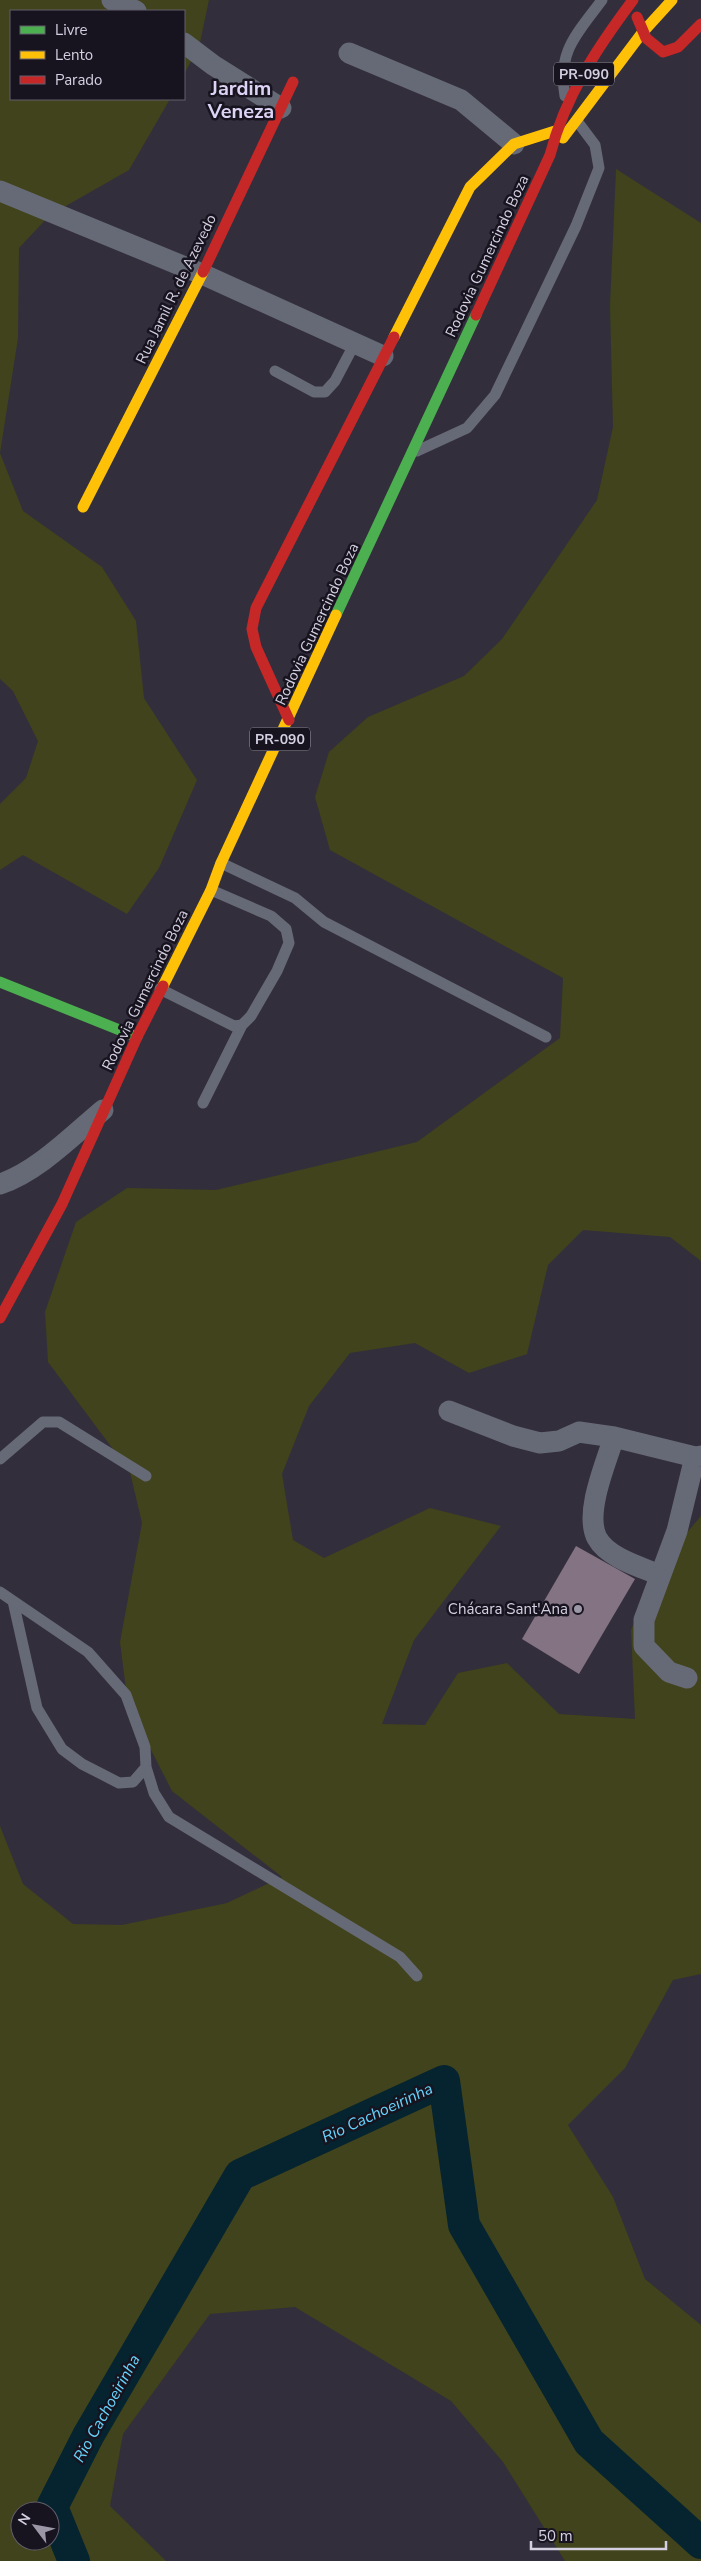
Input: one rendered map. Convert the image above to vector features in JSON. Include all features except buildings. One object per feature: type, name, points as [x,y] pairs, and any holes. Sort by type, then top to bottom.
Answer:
[{"type":"main road","name":"Rodovia Gumercindo Boza","points":[[0,1318],[62,1204],[137,1037],[211,890],[221,863],[550,155],[555,131],[566,105],[574,89],[632,0]]},
{"type":"main road","points":[[632,0],[642,33],[651,46],[663,52],[678,47],[701,24]]},
{"type":"main road","name":"Rodovia Gumercindo Boza","points":[[550,155],[642,33],[672,0]]},
{"type":"main road","name":"Rua Jamil R. de Azevedo","points":[[83,507],[202,274],[293,82]]},
{"type":"main road","points":[[289,720],[256,646],[252,629],[256,608],[470,188],[514,144],[555,131]]},
{"type":"main road","points":[[0,982],[137,1037]]},
{"type":"street","points":[[112,0],[134,10]]},
{"type":"street","points":[[185,45],[213,65],[281,108]]},
{"type":"street","points":[[349,53],[461,100],[514,144]]},
{"type":"street","points":[[0,191],[202,274],[383,356]]},
{"type":"street","points":[[0,1184],[10,1181],[53,1152],[105,1108]]},
{"type":"street","points":[[449,1411],[513,1436],[540,1443],[559,1441],[579,1432],[614,1437],[698,1456],[677,1531],[644,1620],[644,1646],[669,1672],[687,1678]]},
{"type":"street","points":[[614,1437],[592,1507],[597,1538],[610,1551],[660,1575]]},
{"type":"lane","points":[[566,105],[562,79],[564,59],[573,39],[602,0]]},
{"type":"lane","points":[[413,453],[466,428],[495,395],[576,226],[599,168],[595,145],[577,120]]},
{"type":"lane","points":[[275,371],[314,392],[325,392],[335,381],[355,343]]},
{"type":"lane","points":[[221,863],[295,898],[324,922],[546,1037]]},
{"type":"lane","points":[[203,1103],[242,1025],[251,1016],[277,971],[290,943],[286,930],[271,916],[211,890]]},
{"type":"lane","points":[[160,989],[234,1026],[242,1025]]},
{"type":"lane","points":[[0,1459],[43,1422],[51,1420],[59,1422],[146,1476]]},
{"type":"lane","points":[[0,1592],[88,1652],[126,1695],[145,1746],[146,1767],[154,1793],[169,1817],[400,1957],[417,1976]]},
{"type":"lane","points":[[13,1600],[37,1708],[62,1749],[82,1764],[119,1783],[133,1782],[146,1767]]},
{"type":"green space","points":[[0,0],[209,0],[199,47],[185,72],[185,10],[10,10],[10,100],[169,100],[129,170],[50,215],[19,248],[18,338],[0,453]]},
{"type":"green space","points":[[616,169],[701,223],[701,1261],[670,1237],[583,1230],[548,1265],[527,1354],[469,1373],[415,1343],[350,1353],[309,1406],[282,1474],[293,1540],[324,1558],[430,1508],[501,1526],[414,1640],[382,1724],[425,1725],[458,1673],[507,1663],[559,1714],[635,1719],[631,1630],[653,1572],[701,1516],[701,1974],[673,1980],[625,2068],[568,2125],[613,2197],[645,2279],[701,2325],[701,2561],[565,2561],[503,2462],[451,2401],[295,2307],[210,2314],[123,2434],[110,2506],[166,2561],[0,2561],[0,1826],[23,1884],[73,1924],[122,1925],[227,1903],[282,1877],[172,1791],[128,1705],[120,1642],[142,1523],[130,1472],[48,1362],[45,1312],[76,1222],[127,1188],[216,1190],[417,1142],[560,1038],[563,978],[330,850],[315,797],[329,752],[368,717],[464,676],[502,639],[597,500],[613,427],[610,306]]},
{"type":"green space","points":[[0,453],[23,511],[102,567],[136,621],[144,698],[197,780],[159,868],[127,914],[23,855],[0,870],[0,804],[26,778],[38,741],[13,691],[0,679]]},
{"type":"waterway","name":"Rio Cachoeirinha","points":[[74,2561],[52,2507],[88,2436],[240,2175],[444,2081],[464,2225],[589,2442],[701,2543]]},
{"type":"traffic: fast","points":[[336,615],[476,315]]},
{"type":"traffic: fast","points":[[0,982],[137,1037]]},
{"type":"traffic: slow","points":[[563,138],[642,33],[672,0]]},
{"type":"traffic: slow","points":[[394,337],[470,187],[514,144],[555,131]]},
{"type":"traffic: slow","points":[[83,507],[203,272]]},
{"type":"traffic: slow","points":[[163,986],[211,890],[221,863],[336,615]]},
{"type":"traffic: jam","points":[[476,315],[550,155],[556,133],[573,93],[607,36],[633,0]]},
{"type":"traffic: jam","points":[[637,17],[646,38],[663,52],[678,47],[701,24]]},
{"type":"traffic: jam","points":[[203,272],[293,82]]},
{"type":"traffic: jam","points":[[289,720],[256,647],[252,629],[256,608],[394,337]]},
{"type":"traffic: jam","points":[[0,1318],[62,1204],[137,1037],[163,986]]},
{"type":"place","name":"Chácara Sant'Ana","points":[[578,1609]]},
{"type":"district","name":"Jardim Veneza","points":[[241,100]]}]
